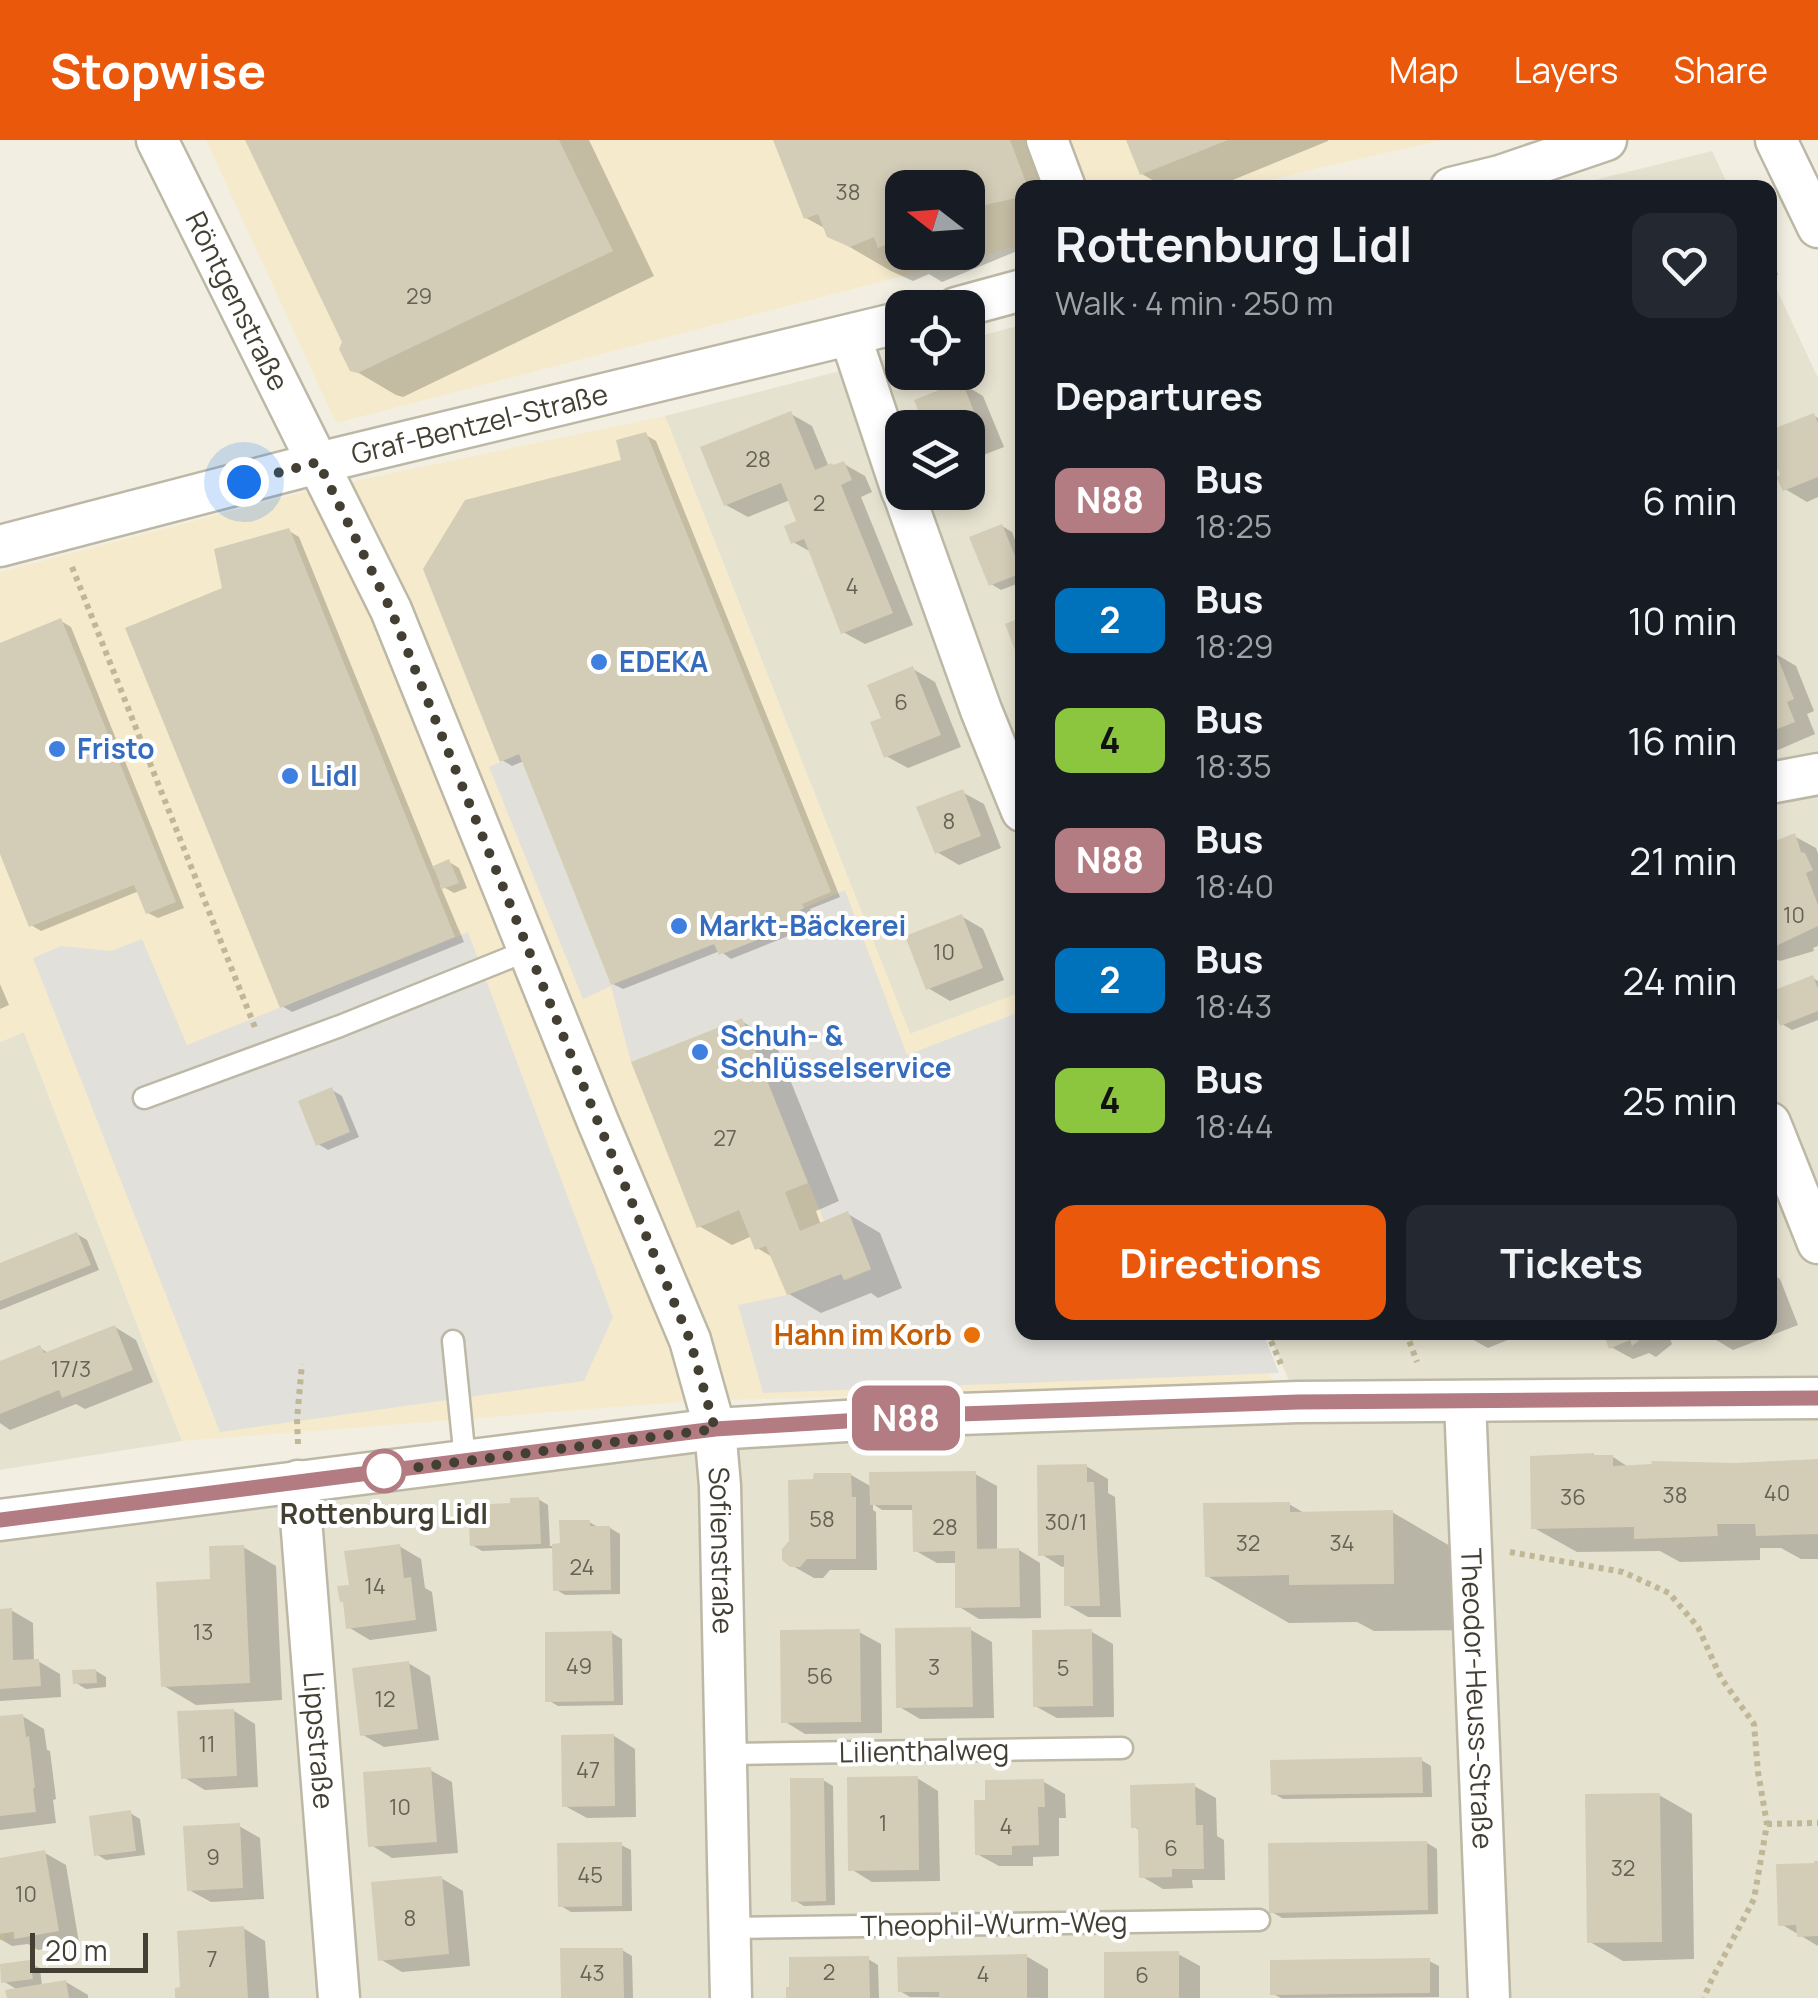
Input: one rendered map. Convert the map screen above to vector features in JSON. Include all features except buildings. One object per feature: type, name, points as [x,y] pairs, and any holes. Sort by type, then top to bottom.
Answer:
[{"type":"street","name":"Röntgenstraße","points":[[156,140],[318,462]]},
{"type":"street","points":[[1047,140],[1062,180]]},
{"type":"street","points":[[1507,180],[1606,140]]},
{"type":"street","points":[[1776,140],[1818,227]]},
{"type":"street","points":[[985,300],[1015,292]]},
{"type":"street","name":"Graf-Bentzel-Straße","points":[[0,546],[318,462],[885,327]]},
{"type":"street","points":[[850,336],[885,439]]},
{"type":"street","name":"Sofienstraße","points":[[318,462],[391,610],[690,1340],[715,1429],[720,1486],[731,1998]]},
{"type":"street","points":[[909,510],[1015,794]]},
{"type":"street","points":[[1777,782],[1818,774]]},
{"type":"street","points":[[1777,1140],[1818,1243]]},
{"type":"street","points":[[0,1520],[715,1429],[960,1414],[1298,1402],[1818,1398]]},
{"type":"street","name":"Theodor-Heuss-Straße","points":[[1465,1401],[1489,1998]]},
{"type":"street","name":"Lippstraße","points":[[298,1481],[340,1998]]},
{"type":"lane","points":[[144,1098],[529,950]]},
{"type":"lane","points":[[453,1341],[466,1460]]},
{"type":"lane","name":"Lilienthalweg","points":[[726,1754],[1122,1748]]},
{"type":"lane","name":"Theophil-Wurm-Weg","points":[[730,1928],[1259,1920]]},
{"type":"path","points":[[58,533],[265,1054]]},
{"type":"path","points":[[298,1481],[296,1419],[302,1364]]},
{"type":"path","points":[[1471,1539],[1516,1554],[1623,1572],[1669,1593],[1698,1627],[1721,1678],[1754,1724],[1768,1824],[1754,1900],[1704,1998]]},
{"type":"path","points":[[1768,1824],[1818,1823]]},
{"type":"path","points":[[0,1937],[14,1935]]},
{"type":"shaded area","points":[[206,140],[1443,140],[1270,180],[1015,180],[1015,247],[985,255],[985,170],[885,170],[885,270],[926,270],[336,423]]},
{"type":"shaded area","points":[[1712,151],[1726,180],[1594,180]]},
{"type":"shaded area","points":[[1777,290],[1818,378],[1818,1998],[0,1998],[0,1539],[465,1460],[1298,1401],[1271,1340],[1777,1340]]},
{"type":"shaded area","points":[[1015,327],[1015,995],[910,1034],[665,416],[885,359],[885,390],[985,390],[985,335]]},
{"type":"shaded area","points":[[665,416],[910,1034],[1015,995],[1015,1340],[1257,1340],[1274,1383],[694,1401],[182,1441],[24,1032],[0,1042],[0,572],[311,490]]},
{"type":"shaded area","points":[[519,754],[611,985],[714,944],[720,955],[804,921],[800,910],[845,890],[907,1055],[1015,1014],[1015,1340],[1266,1340],[1279,1373],[763,1393],[738,1305],[787,1295],[841,1274],[845,1281],[871,1270],[848,1212],[824,1221],[742,1018],[631,1062],[611,986],[583,999],[489,767]]},
{"type":"shaded area","points":[[468,932],[613,1317],[584,1381],[220,1432],[33,958],[61,946],[111,951],[142,939],[187,1045]]},
{"type":"shaded area","points":[[24,1032],[182,1441],[0,1470],[0,1042]]},
{"type":"bus line","name":"N88","points":[[0,1520],[715,1429],[960,1414],[1298,1402],[1818,1398]]},
{"type":"place","name":"EDEKA","points":[[599,662]]},
{"type":"place","name":"Fristo","points":[[57,749]]},
{"type":"place","name":"Lidl","points":[[290,776]]},
{"type":"place","name":"Markt-Bäckerei","points":[[679,926]]},
{"type":"place","name":"Schuh- & Schlüsselservice","points":[[700,1052]]},
{"type":"place","name":"Hahn im Korb","points":[[972,1335]]},
{"type":"place","name":"Rottenburg Lidl","points":[[384,1471]]},
{"type":"route","points":[[244,482],[318,462],[391,610],[690,1340],[715,1429],[373,1473],[384,1471]]}]
